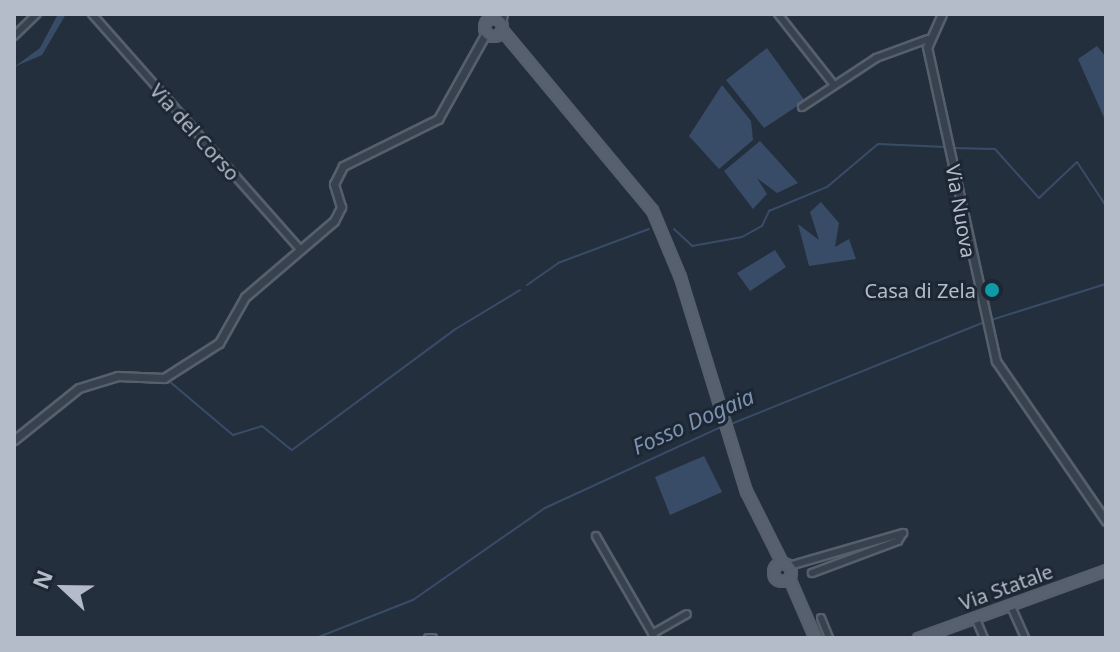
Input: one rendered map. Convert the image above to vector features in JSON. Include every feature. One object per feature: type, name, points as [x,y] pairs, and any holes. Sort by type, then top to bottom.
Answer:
[{"type":"main road","points":[[492,24],[652,210],[771,550],[815,638]]},
{"type":"main road","name":"Via Statale","points":[[918,638],[1106,570]]},
{"type":"street","points":[[14,36],[37,14]]},
{"type":"street","name":"Via del Corso","points":[[92,14],[299,248]]},
{"type":"street","points":[[778,14],[834,85]]},
{"type":"street","points":[[802,107],[876,58],[928,39],[942,14]]},
{"type":"street","points":[[14,440],[79,388],[118,376],[156,380],[196,360],[225,336],[245,297],[338,215],[334,184],[343,166],[438,119],[492,24]]},
{"type":"street","name":"Via Nuova","points":[[928,39],[986,317],[1001,373],[1106,521]]},
{"type":"street","points":[[784,571],[903,533],[898,541],[812,573]]},
{"type":"street","points":[[596,536],[654,636],[687,614]]},
{"type":"street","points":[[843,550],[847,561]]},
{"type":"street","points":[[1010,604],[1025,638]]},
{"type":"street","points":[[975,617],[984,638]]},
{"type":"street","points":[[821,618],[829,638]]},
{"type":"water","points":[[58,14],[66,14],[42,55],[14,67],[40,48]]},
{"type":"water","points":[[1097,46],[1106,57],[1106,122],[1078,59]]},
{"type":"water","points":[[767,48],[805,101],[764,128],[726,80]]},
{"type":"water","points":[[722,85],[751,121],[753,140],[719,169],[689,136]]},
{"type":"water","points":[[760,141],[798,183],[777,193],[757,178],[767,194],[753,209],[724,171]]},
{"type":"water","points":[[821,202],[839,223],[835,247],[849,239],[856,259],[809,266],[798,224],[819,240],[810,212]]},
{"type":"water","points":[[775,250],[786,267],[750,291],[737,273]]},
{"type":"water","points":[[704,456],[722,492],[670,515],[655,477]]},
{"type":"waterway","points":[[674,229],[692,246],[742,237],[762,226],[769,211],[827,187],[878,144],[946,147]]},
{"type":"waterway","points":[[952,148],[995,149],[1039,198],[1077,162],[1106,206]]},
{"type":"waterway","points":[[527,285],[558,263],[649,229]]},
{"type":"waterway","name":"Fosso Dogaia","points":[[991,320],[1106,284]]},
{"type":"waterway","points":[[169,381],[233,435],[262,426],[292,450],[454,330],[520,290]]},
{"type":"waterway","points":[[731,424],[985,322]]},
{"type":"waterway","name":"Fosso Dogaia","points":[[316,638],[413,600],[545,508],[721,427]]},
{"type":"place","name":"Casa di Zela","points":[[992,290]]}]
